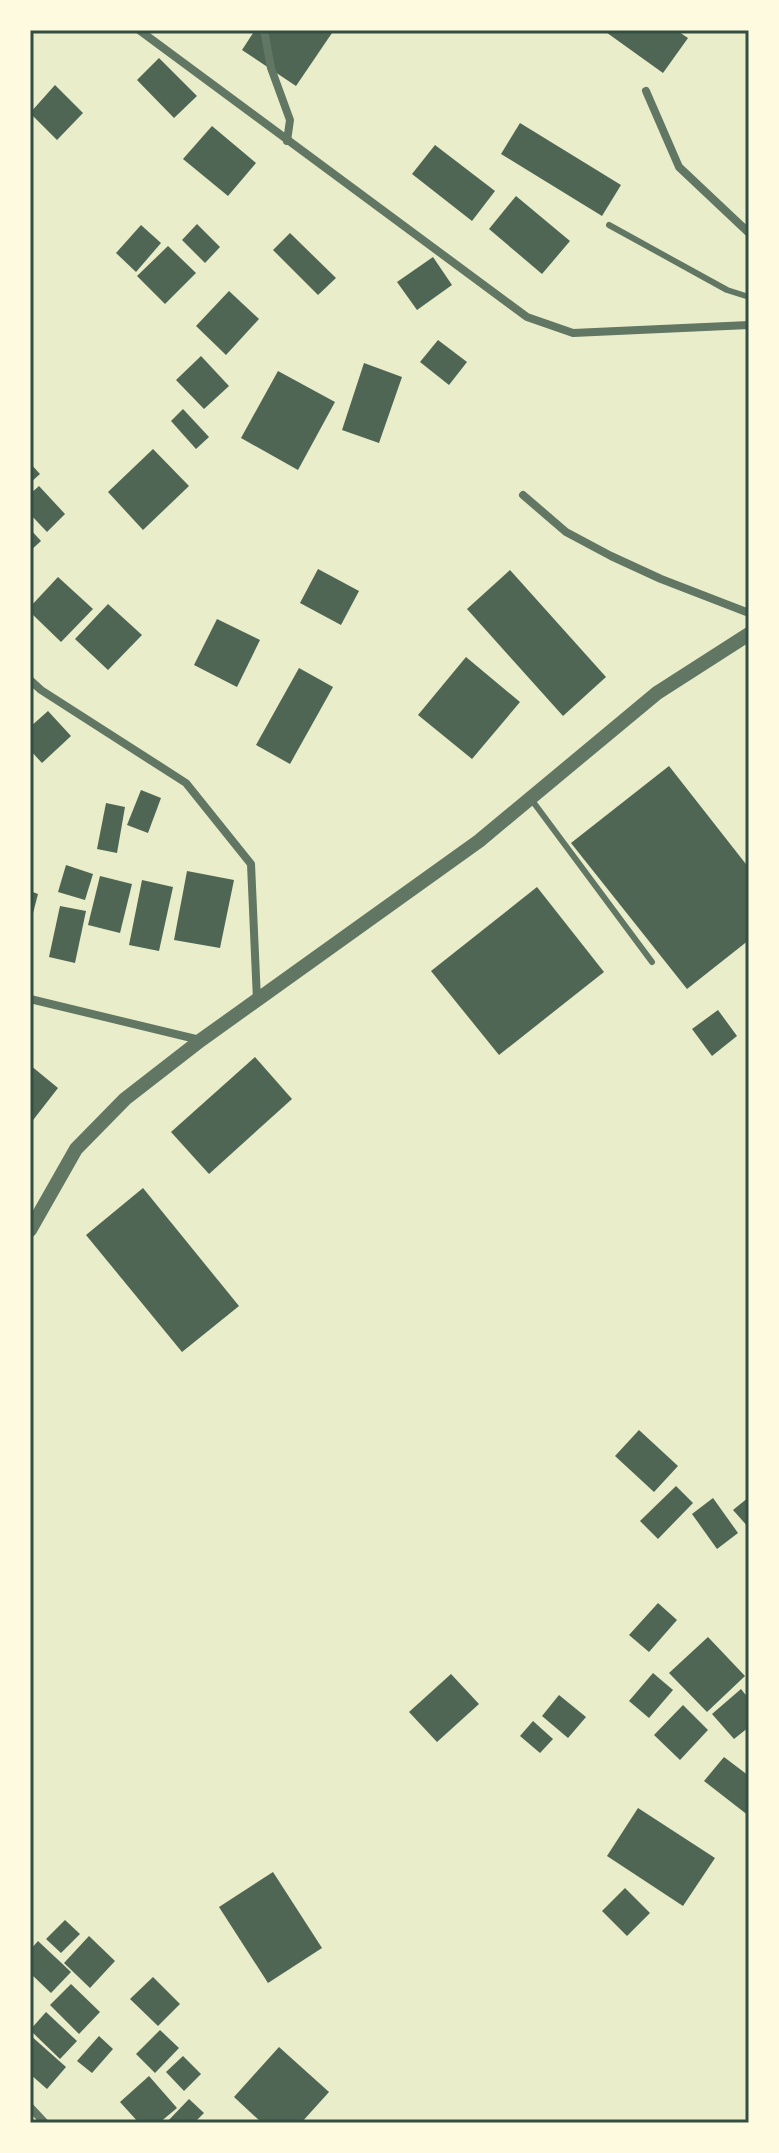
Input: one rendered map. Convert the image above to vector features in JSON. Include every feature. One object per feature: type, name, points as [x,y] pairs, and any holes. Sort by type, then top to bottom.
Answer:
[{"type":"street","points":[[139,30],[527,317],[573,333],[749,325]]},
{"type":"street","points":[[264,30],[271,68],[290,120],[287,141]]},
{"type":"street","points":[[646,91],[679,167],[749,233]]},
{"type":"street","points":[[523,495],[566,532],[611,556],[749,613]]},
{"type":"street","points":[[30,1230],[76,1149],[125,1099],[201,1040],[479,841],[657,693],[749,634]]},
{"type":"street","points":[[30,680],[186,783],[251,864],[257,1000]]},
{"type":"street","points":[[30,999],[201,1040]]},
{"type":"street","points":[[30,2107],[45,2123]]},
{"type":"lane","points":[[609,225],[727,290],[749,297]]},
{"type":"lane","points":[[531,799],[652,962]]},
{"type":"building","points":[[255,30],[334,30],[296,86],[242,50]]},
{"type":"building","points":[[603,30],[676,30],[688,38],[663,73]]},
{"type":"building","points":[[159,58],[197,96],[174,118],[137,80]]},
{"type":"building","points":[[55,85],[83,113],[57,140],[30,113]]},
{"type":"building","points":[[520,123],[621,185],[602,216],[501,154]]},
{"type":"building","points":[[212,126],[256,163],[228,196],[183,159]]},
{"type":"building","points":[[435,145],[495,191],[472,221],[412,174]]},
{"type":"building","points":[[516,196],[570,241],[542,274],[489,229]]},
{"type":"building","points":[[197,224],[220,247],[205,263],[182,240]]},
{"type":"building","points":[[141,225],[161,243],[136,272],[116,253]]},
{"type":"building","points":[[290,233],[336,278],[318,295],[273,250]]},
{"type":"building","points":[[168,246],[196,273],[165,304],[137,276]]},
{"type":"building","points":[[433,257],[452,285],[417,310],[397,282]]},
{"type":"building","points":[[229,291],[259,319],[226,355],[196,326]]},
{"type":"building","points":[[438,340],[467,362],[449,385],[420,362]]},
{"type":"building","points":[[201,356],[229,386],[204,409],[176,380]]},
{"type":"building","points":[[364,363],[402,377],[379,443],[342,430]]},
{"type":"building","points":[[278,371],[335,402],[298,470],[241,438]]},
{"type":"building","points":[[183,409],[209,437],[196,449],[171,421]]},
{"type":"building","points":[[153,449],[189,486],[143,530],[108,492]]},
{"type":"building","points":[[30,463],[40,474],[30,483]]},
{"type":"building","points":[[39,486],[65,514],[47,532],[30,514],[30,494]]},
{"type":"building","points":[[30,529],[41,541],[30,551]]},
{"type":"building","points":[[318,569],[359,591],[341,625],[300,603]]},
{"type":"building","points":[[510,570],[606,677],[563,716],[467,609]]},
{"type":"building","points":[[58,577],[93,609],[61,642],[30,612],[30,607]]},
{"type":"building","points":[[108,604],[142,635],[108,670],[75,639]]},
{"type":"building","points":[[217,619],[260,640],[237,687],[194,665]]},
{"type":"building","points":[[466,657],[520,702],[472,759],[418,715]]},
{"type":"building","points":[[299,668],[333,687],[290,764],[256,745]]},
{"type":"building","points":[[48,711],[71,736],[42,763],[30,750],[30,727]]},
{"type":"building","points":[[669,766],[749,868],[749,940],[687,989],[571,843]]},
{"type":"building","points":[[141,790],[161,798],[148,833],[127,825]]},
{"type":"building","points":[[106,803],[125,807],[117,853],[97,849]]},
{"type":"building","points":[[66,865],[93,874],[85,900],[58,892]]},
{"type":"building","points":[[187,871],[234,880],[220,948],[174,940]]},
{"type":"building","points":[[100,876],[132,884],[120,933],[88,925]]},
{"type":"building","points":[[142,880],[173,887],[159,951],[129,945]]},
{"type":"building","points":[[537,887],[604,972],[499,1055],[431,971]]},
{"type":"building","points":[[30,891],[38,894],[31,921],[30,921]]},
{"type":"building","points":[[60,906],[86,911],[75,963],[49,957]]},
{"type":"building","points":[[718,1010],[737,1036],[712,1056],[692,1029]]},
{"type":"building","points":[[255,1057],[292,1099],[209,1174],[171,1132]]},
{"type":"building","points":[[30,1065],[58,1088],[30,1124]]},
{"type":"building","points":[[143,1188],[239,1306],[182,1352],[86,1235]]},
{"type":"building","points":[[639,1430],[678,1466],[654,1492],[615,1456]]},
{"type":"building","points":[[676,1486],[693,1503],[658,1539],[640,1521]]},
{"type":"building","points":[[749,1497],[749,1528],[733,1510]]},
{"type":"building","points":[[713,1498],[738,1533],[717,1549],[692,1514]]},
{"type":"building","points":[[658,1603],[677,1620],[649,1652],[629,1635]]},
{"type":"building","points":[[708,1637],[745,1676],[707,1712],[669,1673]]},
{"type":"building","points":[[653,1673],[673,1690],[649,1718],[629,1701]]},
{"type":"building","points":[[451,1674],[479,1704],[437,1742],[409,1712]]},
{"type":"building","points":[[741,1689],[749,1699],[749,1727],[734,1739],[712,1714]]},
{"type":"building","points":[[559,1695],[586,1717],[568,1738],[542,1716]]},
{"type":"building","points":[[683,1705],[708,1730],[680,1760],[654,1735]]},
{"type":"building","points":[[533,1721],[553,1739],[540,1753],[520,1736]]},
{"type":"building","points":[[724,1757],[749,1776],[749,1816],[704,1781]]},
{"type":"building","points":[[638,1808],[715,1858],[683,1906],[607,1856]]},
{"type":"building","points":[[273,1872],[322,1948],[268,1983],[219,1907]]},
{"type":"building","points":[[625,1888],[650,1913],[627,1936],[602,1911]]},
{"type":"building","points":[[65,1920],[80,1934],[61,1953],[46,1939]]},
{"type":"building","points":[[89,1936],[115,1961],[90,1988],[64,1963]]},
{"type":"building","points":[[38,1941],[71,1972],[51,1993],[30,1973],[30,1950]]},
{"type":"building","points":[[153,1977],[180,2004],[158,2026],[130,1999]]},
{"type":"building","points":[[71,1984],[100,2012],[79,2034],[50,2005]]},
{"type":"building","points":[[46,2012],[77,2041],[60,2059],[30,2030]]},
{"type":"building","points":[[160,2030],[179,2048],[155,2073],[136,2054]]},
{"type":"building","points":[[30,2035],[66,2067],[47,2089],[30,2074]]},
{"type":"building","points":[[99,2036],[113,2049],[92,2073],[77,2061]]},
{"type":"building","points":[[279,2047],[329,2092],[301,2123],[262,2123],[234,2097]]},
{"type":"building","points":[[183,2056],[201,2074],[184,2091],[166,2072]]},
{"type":"building","points":[[149,2076],[177,2108],[159,2123],[139,2123],[120,2102]]},
{"type":"building","points":[[189,2099],[204,2113],[194,2123],[166,2123]]}]
